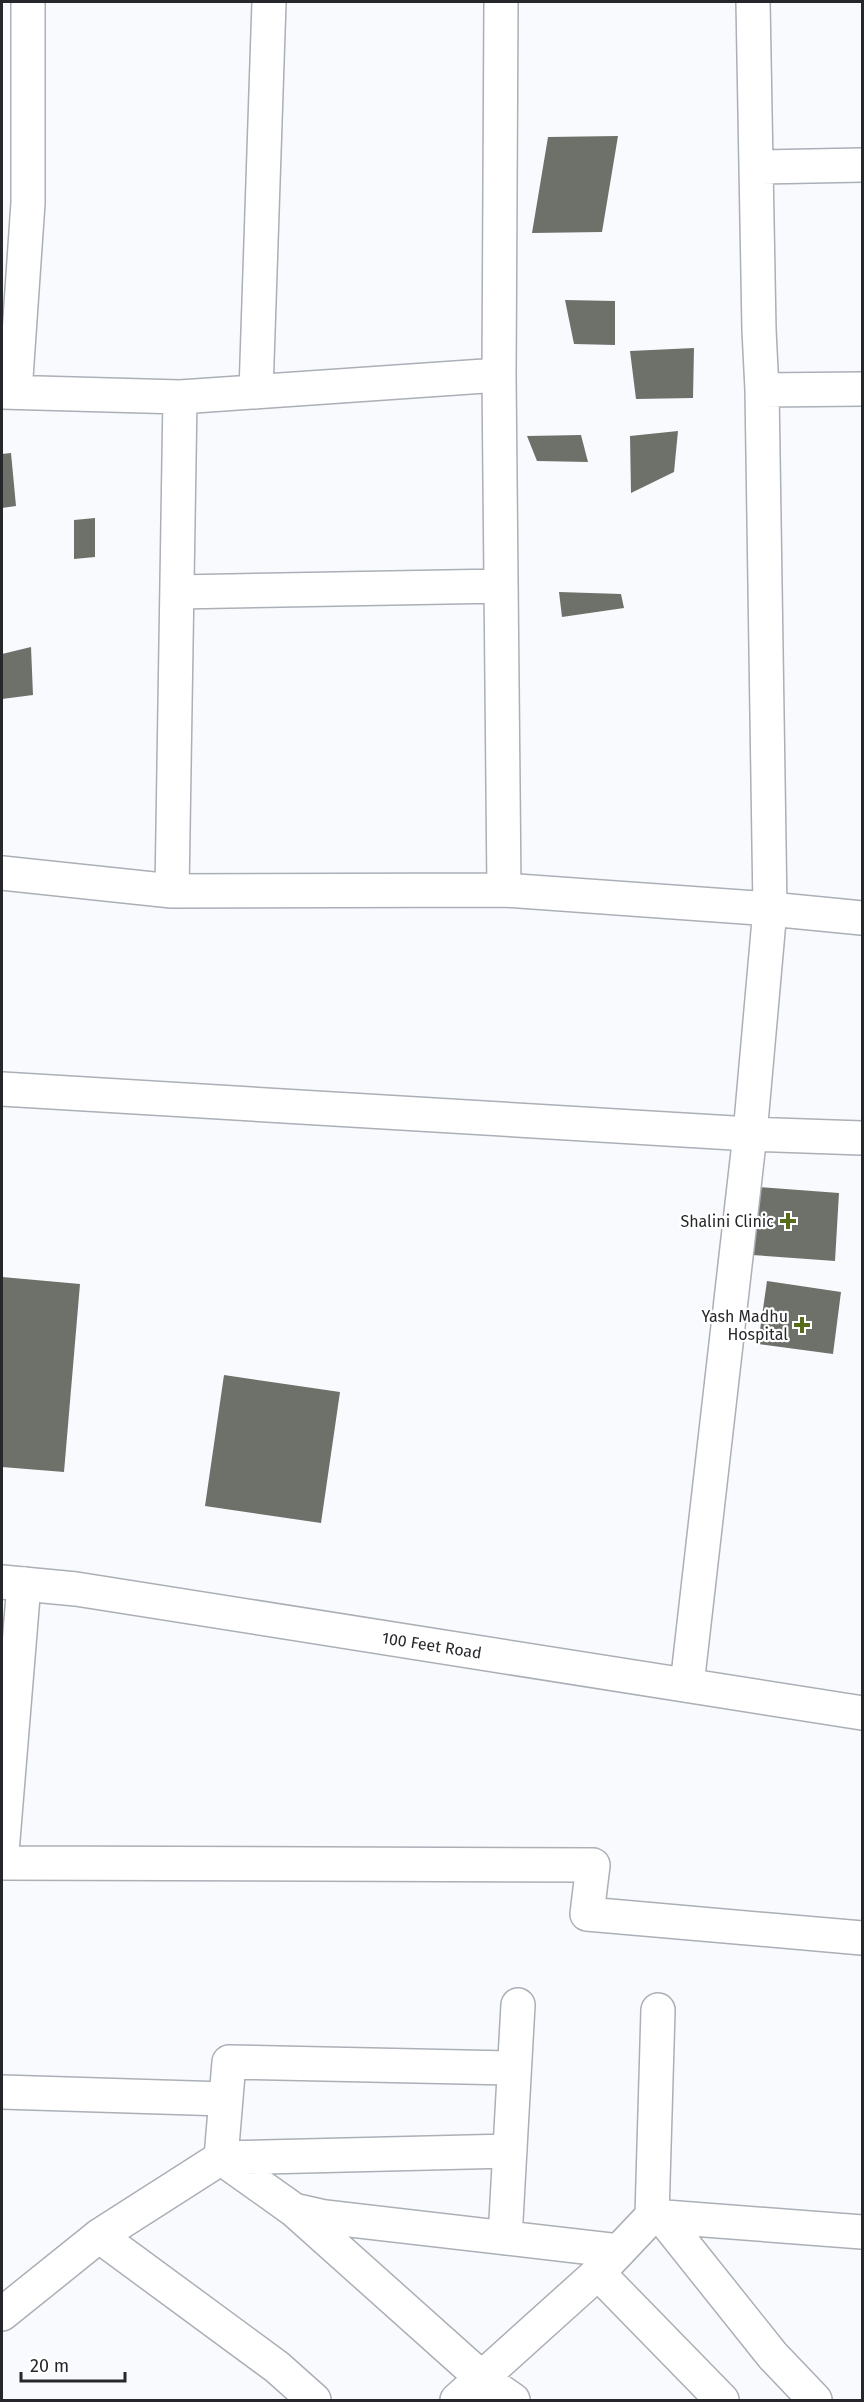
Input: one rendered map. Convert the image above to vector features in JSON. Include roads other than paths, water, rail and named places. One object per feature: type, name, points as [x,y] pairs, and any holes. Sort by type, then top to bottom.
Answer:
[{"type":"street","points":[[28,2],[15,50],[15,203],[8,392],[180,397],[499,375]]},
{"type":"street","points":[[256,392],[269,2]]},
{"type":"street","points":[[501,2],[499,375],[504,891]]},
{"type":"street","points":[[687,1685],[750,1134],[770,909],[753,2]]},
{"type":"street","points":[[756,167],[862,165]]},
{"type":"street","points":[[762,390],[862,389]]},
{"type":"street","points":[[172,891],[180,397]]},
{"type":"street","points":[[177,592],[501,586]]},
{"type":"street","points":[[2,873],[172,891],[504,891],[770,909],[862,918]]},
{"type":"street","points":[[2,1089],[750,1134],[862,1138]]},
{"type":"street","points":[[2,1852],[13,1583]]},
{"type":"street","name":"100 Feet Road","points":[[13,1583],[76,1589],[862,1713]]},
{"type":"street","points":[[2,1863],[593,1865],[587,1914],[862,1938]]},
{"type":"street","points":[[505,2238],[518,2005]]},
{"type":"street","points":[[658,2010],[657,2217],[773,2356],[815,2400]]},
{"type":"street","points":[[221,2158],[229,2062],[514,2068]]},
{"type":"street","points":[[2,2092],[225,2099]]},
{"type":"street","points":[[3,2311],[99,2236],[221,2158],[510,2151]]},
{"type":"street","points":[[221,2158],[294,2210],[483,2379],[513,2400]]},
{"type":"street","points":[[294,2210],[325,2217],[505,2238],[609,2262],[722,2400]]},
{"type":"street","points":[[457,2400],[483,2379],[657,2217],[862,2232]]},
{"type":"street","points":[[99,2236],[277,2367],[314,2400]]},
{"type":"place","name":"Shalini Clinic","points":[[788,1221]]},
{"type":"place","name":"Yash Madhu Hospital","points":[[802,1325]]}]
